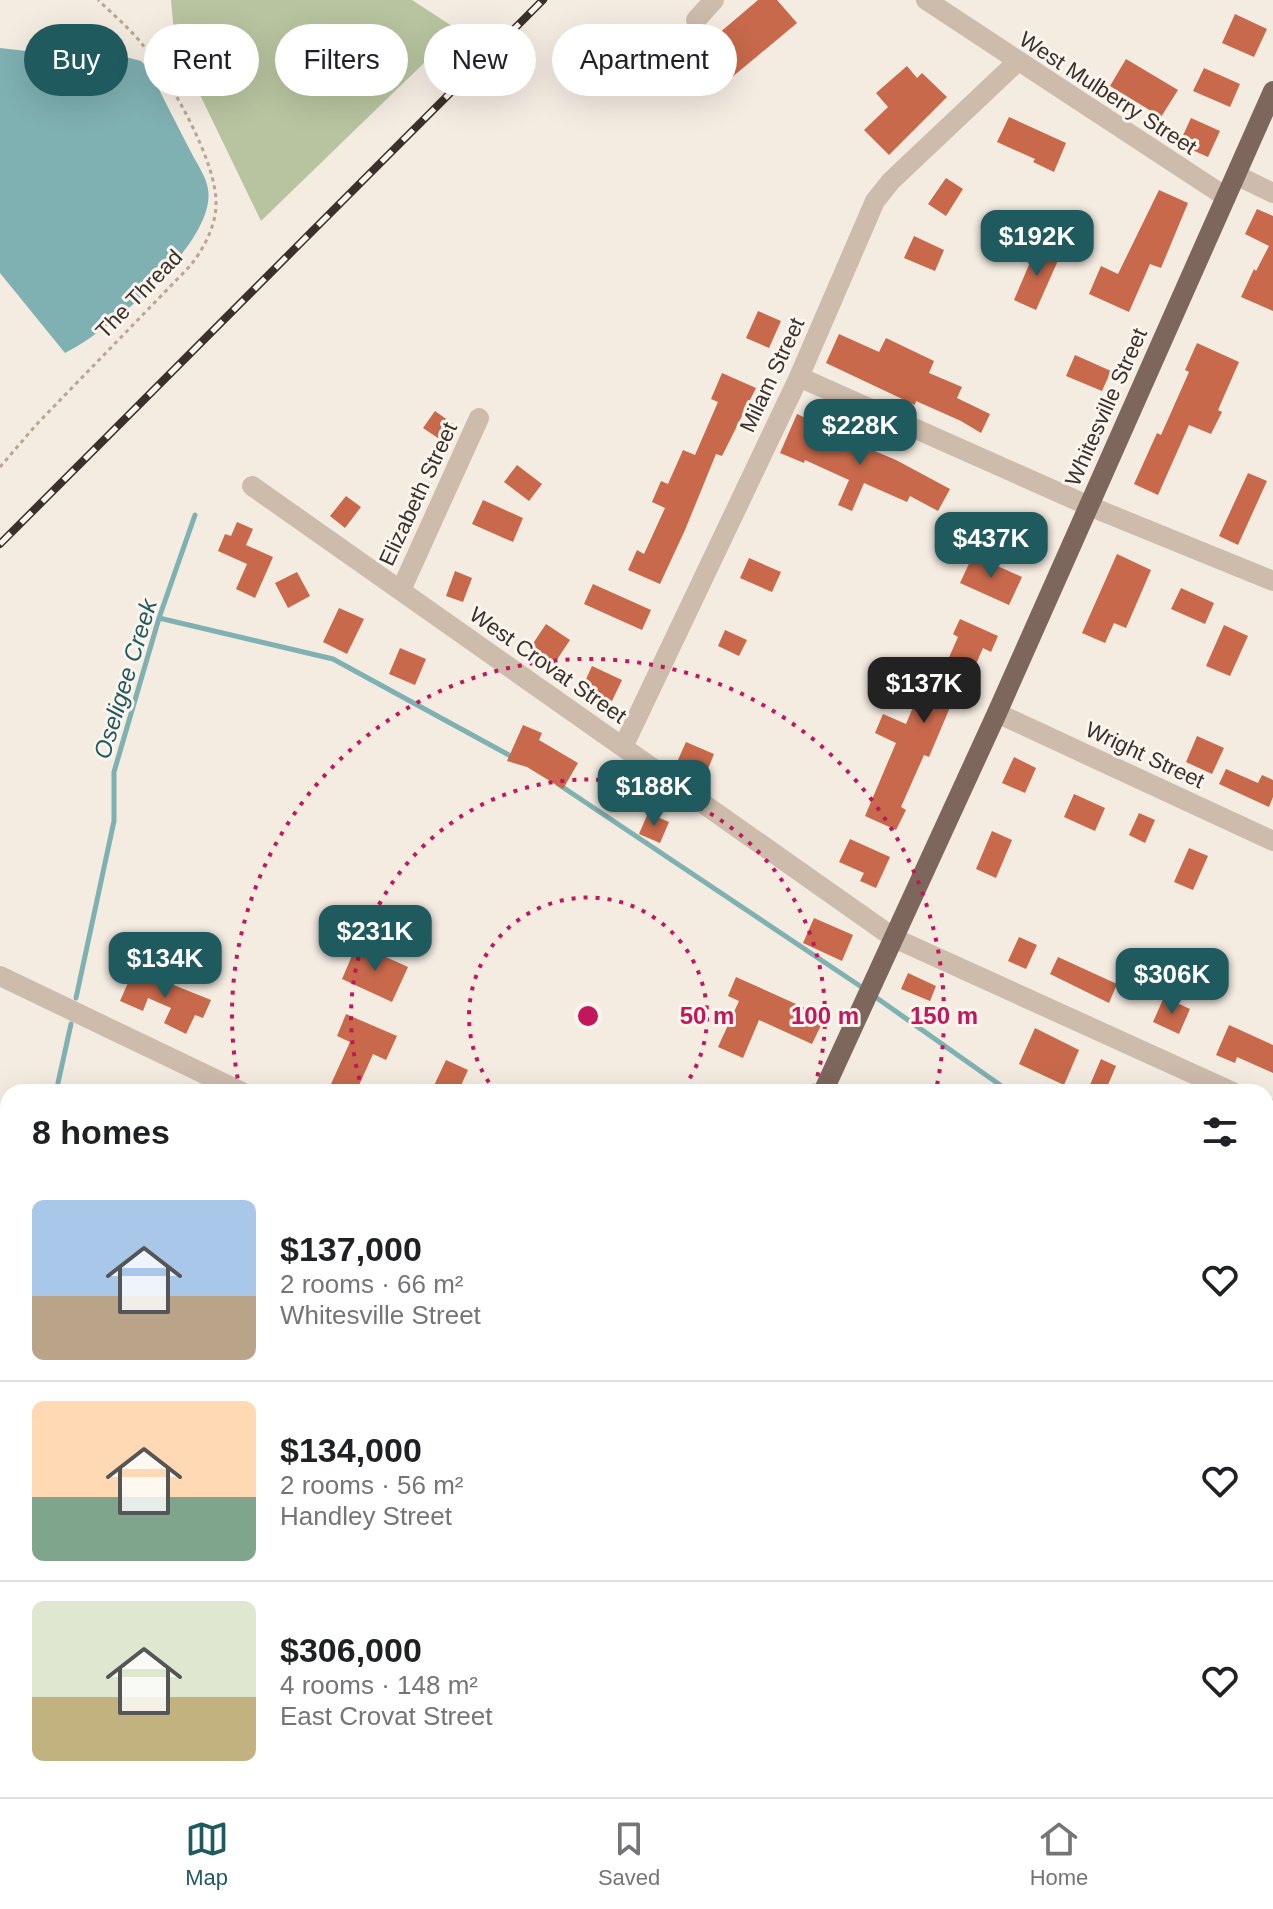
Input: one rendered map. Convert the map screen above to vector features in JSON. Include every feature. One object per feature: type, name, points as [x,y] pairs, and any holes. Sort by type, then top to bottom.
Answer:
[{"type":"main road","name":"Whitesville Street","points":[[827,1084],[997,713],[1273,91]]},
{"type":"street","points":[[696,20],[714,0]]},
{"type":"street","name":"West Mulberry Street","points":[[926,0],[1226,197]]},
{"type":"street","name":"Milam Street","points":[[623,747],[799,377],[875,201],[891,181],[1017,62]]},
{"type":"street","points":[[1236,175],[1273,193]]},
{"type":"street","points":[[799,377],[1089,506],[1273,581]]},
{"type":"street","name":"Elizabeth Street","points":[[401,590],[479,418]]},
{"type":"street","name":"West Crovat Street","points":[[252,486],[894,938],[1215,1084]]},
{"type":"street","name":"Wright Street","points":[[997,713],[1273,841]]},
{"type":"street","points":[[0,976],[206,1084]]},
{"type":"path","name":"The Thread","points":[[0,467],[36,425],[200,254],[215,214],[215,187],[211,171],[173,92],[141,43],[98,0]]},
{"type":"green space","points":[[171,0],[412,0],[449,24],[424,24],[424,63],[408,78],[408,24],[275,24],[275,96],[390,96],[261,221],[201,96],[259,96],[259,24],[173,24]]},
{"type":"water","points":[[0,48],[24,51],[24,96],[128,96],[128,58],[141,61],[144,64],[144,96],[163,96],[206,180],[206,210],[196,234],[178,259],[132,306],[65,353],[0,273]]},
{"type":"building","points":[[758,0],[777,0],[797,23],[737,73],[737,24],[730,24]]},
{"type":"building","points":[[1235,14],[1267,29],[1254,57],[1222,43]]},
{"type":"building","points":[[1126,59],[1178,90],[1161,117],[1110,86]]},
{"type":"building","points":[[907,66],[917,78],[922,73],[947,97],[889,155],[864,130],[888,107],[876,93]]},
{"type":"building","points":[[1204,68],[1240,84],[1230,107],[1193,91]]},
{"type":"building","points":[[1009,117],[1066,143],[1054,172],[1033,162],[1035,159],[997,142]]},
{"type":"building","points":[[1191,118],[1220,131],[1208,157],[1179,144]]},
{"type":"building","points":[[946,178],[963,189],[946,216],[928,204]]},
{"type":"building","points":[[1159,190],[1188,203],[1161,268],[1150,264],[1129,312],[1089,294],[1101,266],[1118,274]]},
{"type":"building","points":[[1257,209],[1273,216],[1273,311],[1241,297],[1269,246],[1245,234]]},
{"type":"building","points":[[914,236],[944,250],[935,271],[904,258]]},
{"type":"building","points":[[1037,246],[1060,256],[1036,310],[1014,300]]},
{"type":"building","points":[[758,311],[781,321],[769,348],[746,338]]},
{"type":"building","points":[[839,334],[879,352],[886,338],[934,361],[929,373],[962,387],[957,398],[990,414],[981,433],[961,421],[916,401],[915,405],[826,363]]},
{"type":"building","points":[[1197,343],[1239,362],[1211,434],[1189,425],[1158,495],[1134,484],[1157,433],[1161,435],[1189,372],[1185,370]]},
{"type":"building","points":[[1075,355],[1111,371],[1102,391],[1066,376]]},
{"type":"building","points":[[722,373],[756,388],[722,456],[716,454],[660,584],[628,570],[637,550],[644,554],[665,508],[652,502],[661,481],[668,484],[683,450],[695,455],[718,402],[711,399]]},
{"type":"building","points":[[435,411],[456,426],[444,442],[423,428]]},
{"type":"building","points":[[797,414],[821,425],[819,429],[869,452],[870,449],[896,460],[950,489],[938,511],[910,496],[907,502],[864,483],[852,511],[838,505],[849,480],[805,460],[804,463],[780,453]]},
{"type":"building","points":[[517,465],[542,484],[529,501],[504,482]]},
{"type":"building","points":[[1248,473],[1267,481],[1238,545],[1219,536]]},
{"type":"building","points":[[346,496],[361,507],[345,528],[330,516]]},
{"type":"building","points":[[483,500],[523,518],[513,542],[472,524]]},
{"type":"building","points":[[237,522],[253,529],[246,545],[273,557],[255,598],[236,589],[247,564],[218,551],[225,534],[231,536]]},
{"type":"building","points":[[1117,554],[1151,570],[1126,628],[1114,623],[1105,643],[1082,633]]},
{"type":"building","points":[[973,555],[1022,577],[1009,605],[960,583]]},
{"type":"building","points":[[749,558],[781,572],[772,592],[740,578]]},
{"type":"building","points":[[455,571],[472,578],[463,602],[446,596]]},
{"type":"building","points":[[297,572],[310,596],[288,608],[275,583]]},
{"type":"building","points":[[593,584],[651,610],[642,630],[584,604]]},
{"type":"building","points":[[1181,588],[1214,603],[1205,624],[1171,609]]},
{"type":"building","points":[[339,608],[364,619],[347,654],[323,642]]},
{"type":"building","points":[[960,619],[998,636],[991,652],[983,648],[965,689],[959,686],[929,757],[924,755],[901,807],[906,810],[896,830],[865,816],[896,743],[875,733],[883,714],[906,724],[919,693],[931,698],[958,637],[953,634]]},
{"type":"building","points":[[546,624],[570,640],[554,664],[530,648]]},
{"type":"building","points":[[1224,625],[1248,636],[1230,676],[1206,666]]},
{"type":"building","points":[[725,630],[747,640],[739,656],[718,646]]},
{"type":"building","points":[[400,648],[426,659],[415,685],[389,674]]},
{"type":"building","points":[[592,666],[622,680],[612,701],[582,688]]},
{"type":"building","points":[[523,725],[542,733],[539,740],[578,763],[563,789],[527,767],[507,761]]},
{"type":"building","points":[[1197,736],[1224,748],[1212,774],[1186,762]]},
{"type":"building","points":[[686,742],[714,754],[706,774],[677,762]]},
{"type":"building","points":[[1014,757],[1036,768],[1025,793],[1002,783]]},
{"type":"building","points":[[1226,769],[1258,783],[1262,775],[1273,780],[1273,797],[1269,807],[1219,784]]},
{"type":"building","points":[[1074,794],[1105,808],[1095,831],[1064,817]]},
{"type":"building","points":[[648,813],[669,822],[660,843],[639,834]]},
{"type":"building","points":[[1139,813],[1155,820],[1145,843],[1129,835]]},
{"type":"building","points":[[992,831],[1012,840],[996,878],[976,869]]},
{"type":"building","points":[[850,839],[890,857],[876,888],[860,881],[864,873],[839,862]]},
{"type":"building","points":[[1189,848],[1208,856],[1193,890],[1174,882]]},
{"type":"building","points":[[814,918],[853,935],[842,961],[803,943]]},
{"type":"building","points":[[1019,937],[1037,945],[1026,969],[1008,961]]},
{"type":"building","points":[[357,944],[408,967],[392,1002],[342,979]]},
{"type":"building","points":[[1058,957],[1117,984],[1109,1003],[1050,974]]},
{"type":"building","points":[[134,969],[211,1000],[203,1018],[195,1015],[186,1034],[164,1023],[171,1008],[148,998],[143,1011],[120,1001]]},
{"type":"building","points":[[908,973],[936,986],[930,1001],[901,989]]},
{"type":"building","points":[[736,977],[825,1017],[812,1044],[759,1020],[743,1058],[718,1047],[739,1001],[728,996]]},
{"type":"building","points":[[1164,997],[1190,1009],[1179,1034],[1153,1022]]},
{"type":"building","points":[[346,1014],[397,1036],[386,1060],[373,1054],[360,1084],[331,1084],[350,1042],[337,1036]]},
{"type":"building","points":[[1229,1025],[1273,1045],[1273,1073],[1237,1057],[1235,1063],[1216,1055]]},
{"type":"building","points":[[1035,1028],[1079,1050],[1064,1084],[1019,1064]]},
{"type":"building","points":[[1101,1059],[1116,1066],[1108,1084],[1090,1084]]},
{"type":"building","points":[[446,1060],[468,1070],[462,1084],[435,1084]]},
{"type":"waterway","name":"Oseligee Creek","points":[[76,998],[114,821],[114,772],[159,618],[195,515]]},
{"type":"waterway","points":[[159,618],[333,659],[516,759]]},
{"type":"waterway","points":[[558,784],[866,990]]},
{"type":"waterway","points":[[874,996],[999,1084]]},
{"type":"waterway","name":"Oseligee Creek","points":[[58,1084],[71,1024]]},
{"type":"railway","points":[[0,544],[543,0]]}]
